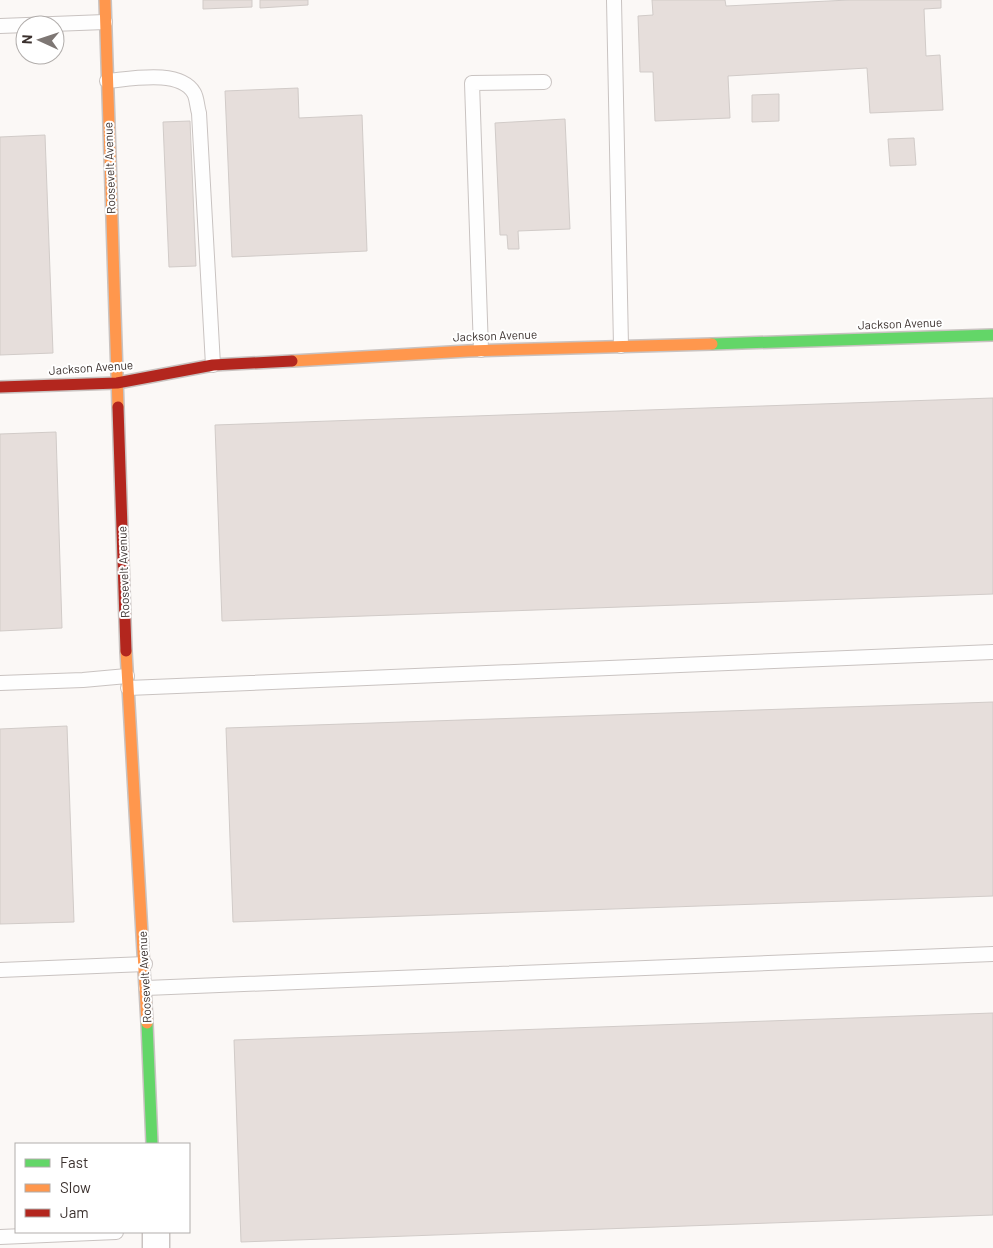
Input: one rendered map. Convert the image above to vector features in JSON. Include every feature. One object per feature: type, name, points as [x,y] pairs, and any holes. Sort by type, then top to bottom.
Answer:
[{"type":"street","name":"Roosevelt Avenue","points":[[105,0],[128,682],[145,964],[152,1143]]},
{"type":"street","name":"Jackson Avenue","points":[[0,387],[117,382],[213,365],[481,350],[993,335]]},
{"type":"street","points":[[156,1233],[156,1248]]},
{"type":"lane","points":[[614,0],[621,346]]},
{"type":"lane","points":[[0,26],[105,22]]},
{"type":"lane","points":[[107,81],[162,77],[183,82],[194,93],[199,113],[213,365]]},
{"type":"lane","points":[[481,350],[472,84],[544,82]]},
{"type":"lane","points":[[0,683],[128,682],[993,652]]},
{"type":"lane","points":[[146,988],[993,954]]},
{"type":"lane","points":[[0,970],[145,964]]},
{"type":"lane","points":[[0,1237],[93,1233]]},
{"type":"building","points":[[203,0],[252,0],[252,7],[203,9]]},
{"type":"building","points":[[260,0],[308,0],[308,5],[260,8]]},
{"type":"building","points":[[652,0],[725,0],[726,6],[849,0],[941,0],[941,8],[924,9],[926,56],[940,55],[943,110],[870,113],[867,68],[728,76],[730,118],[655,121],[653,72],[640,72],[638,16],[653,15]]},
{"type":"building","points":[[298,88],[299,118],[362,115],[367,251],[232,257],[225,91]]},
{"type":"building","points":[[779,94],[779,121],[752,122],[752,95]]},
{"type":"building","points":[[565,119],[570,229],[518,231],[519,249],[508,249],[507,235],[500,235],[495,123]]},
{"type":"building","points":[[190,121],[196,266],[169,267],[163,122]]},
{"type":"building","points":[[45,135],[53,353],[0,355],[0,137]]},
{"type":"building","points":[[914,138],[916,165],[890,166],[888,139]]},
{"type":"building","points":[[993,398],[993,594],[222,621],[215,425]]},
{"type":"building","points":[[56,432],[62,628],[0,631],[0,434]]},
{"type":"building","points":[[993,702],[993,896],[233,922],[226,728]]},
{"type":"building","points":[[67,726],[74,922],[0,924],[0,729]]},
{"type":"building","points":[[993,1013],[993,1215],[241,1242],[234,1040]]},
{"type":"traffic: fast","points":[[712,344],[993,335]]},
{"type":"traffic: fast","points":[[147,1023],[152,1143]]},
{"type":"traffic: slow","points":[[105,0],[118,407]]},
{"type":"traffic: slow","points":[[292,361],[468,351],[712,344]]},
{"type":"traffic: slow","points":[[126,651],[147,1023]]},
{"type":"traffic: jam","points":[[0,387],[117,383],[213,365],[292,361]]},
{"type":"traffic: jam","points":[[118,407],[126,651]]}]
